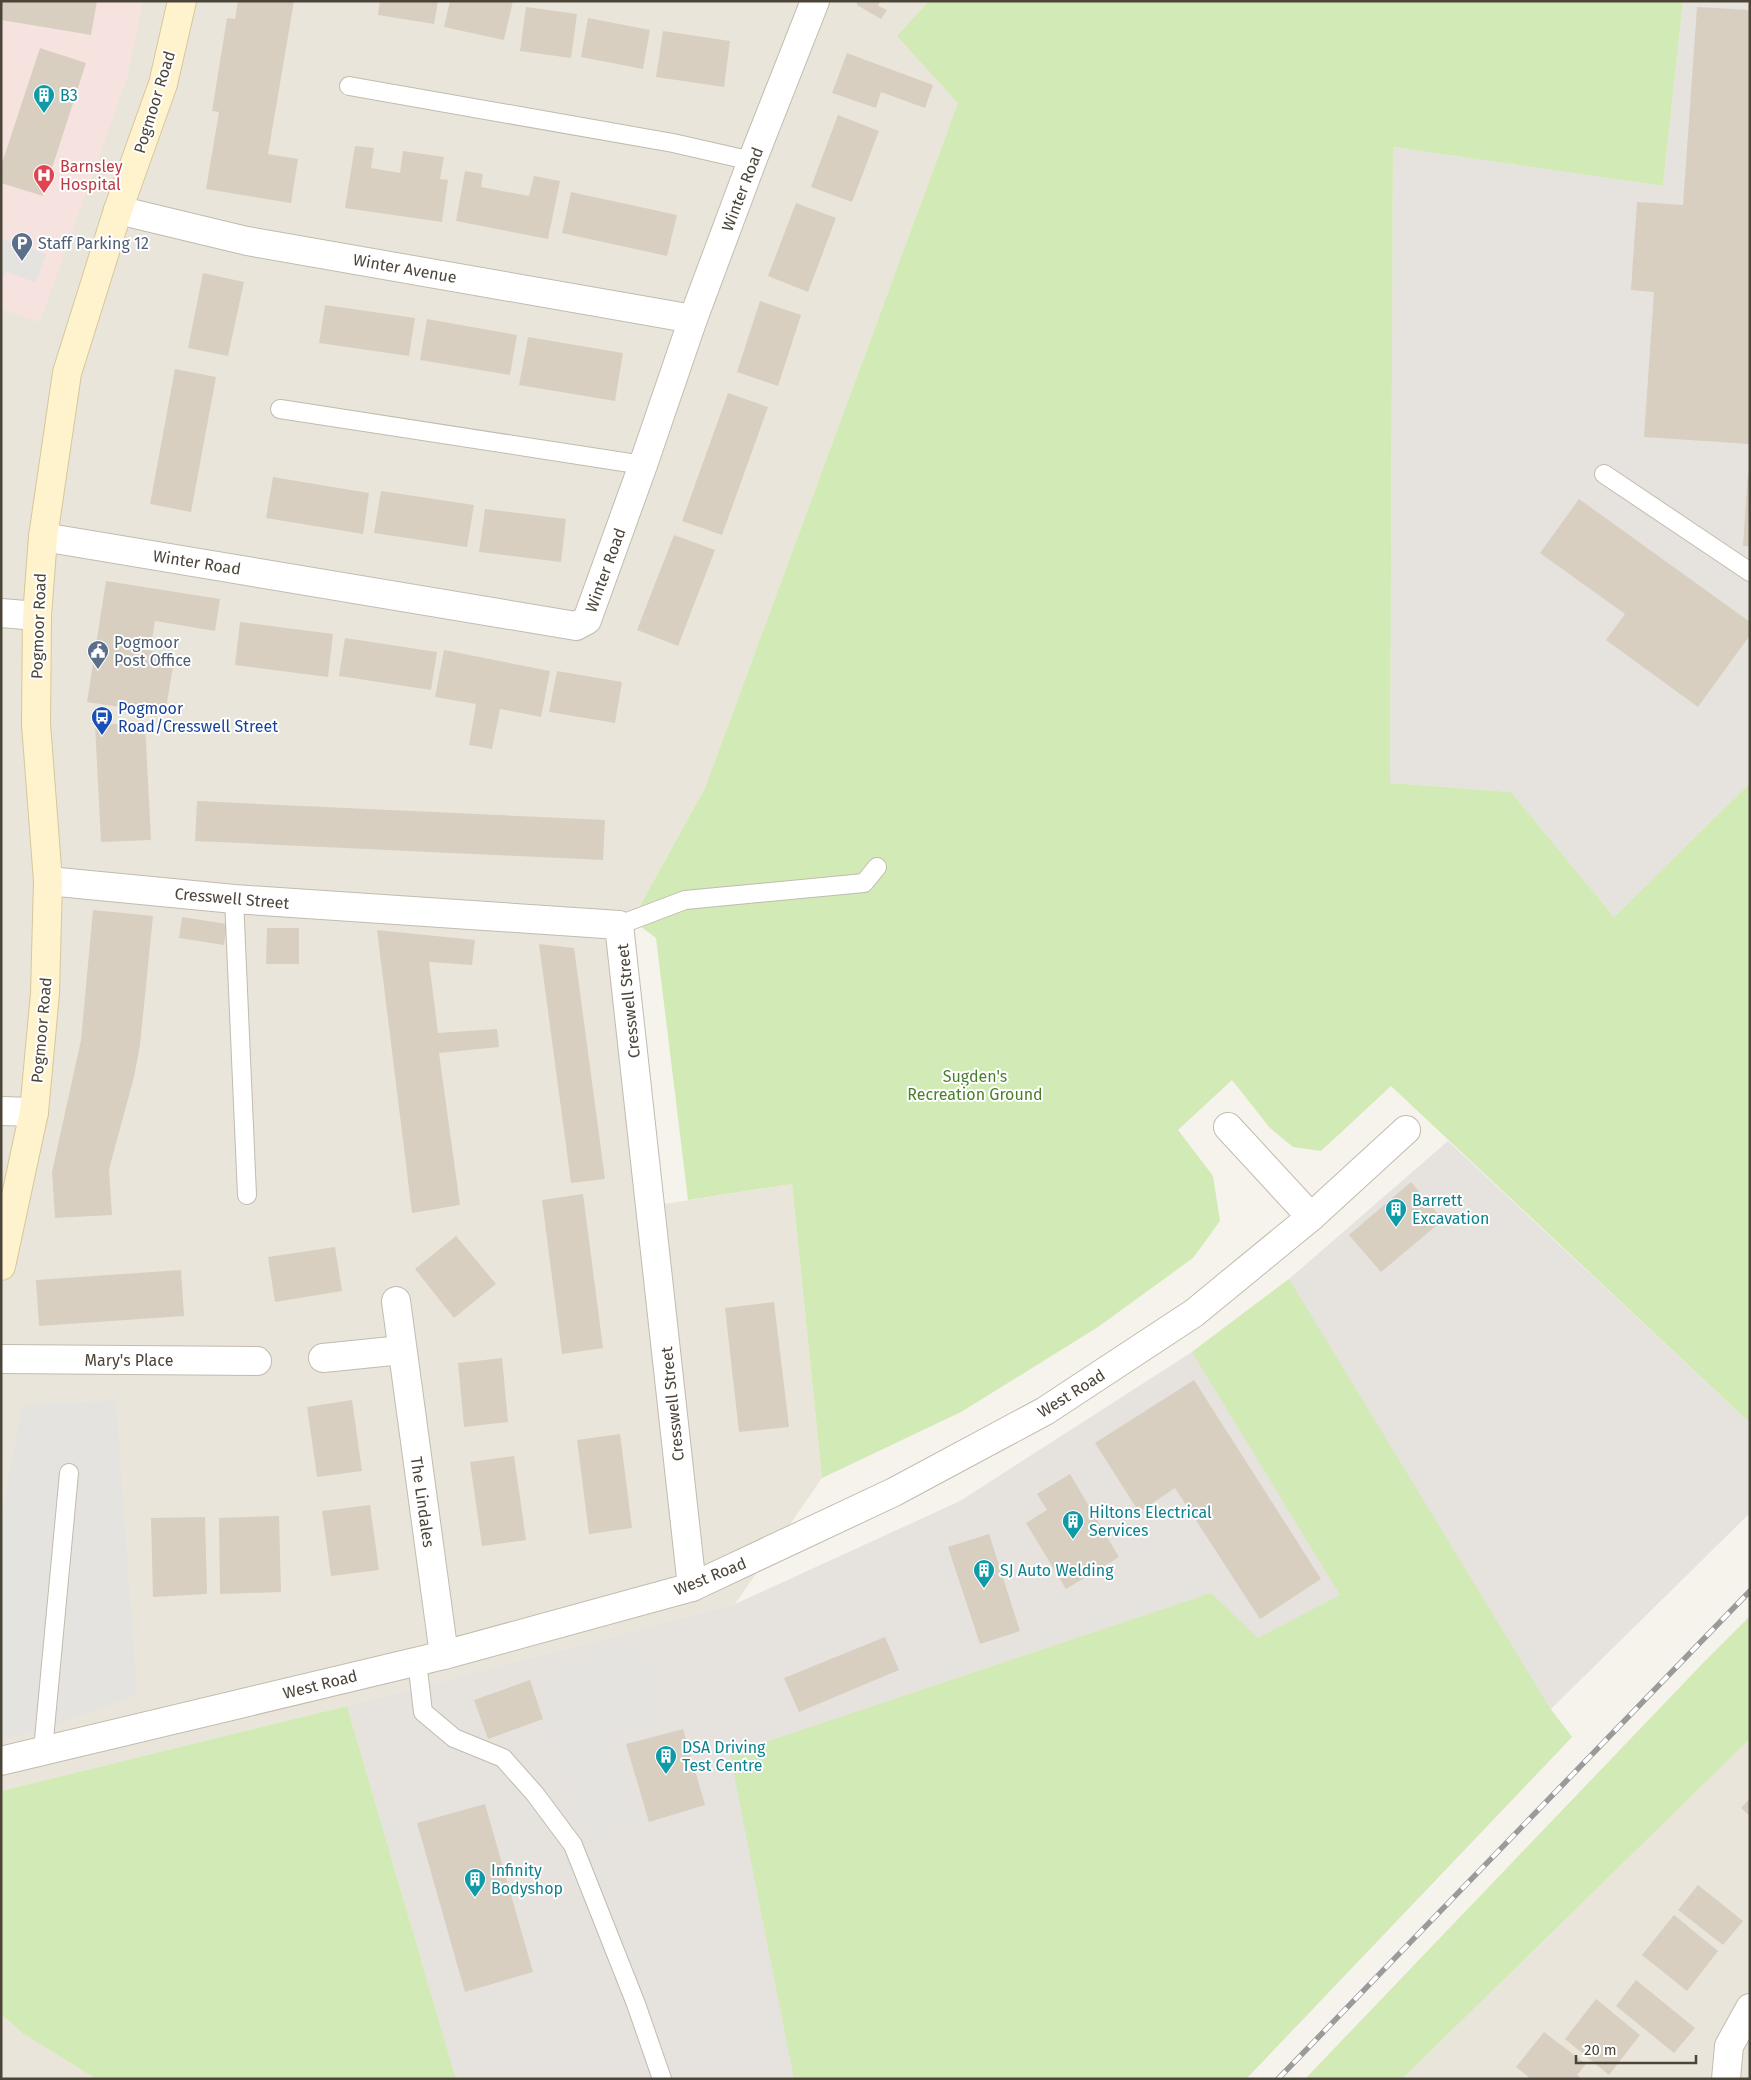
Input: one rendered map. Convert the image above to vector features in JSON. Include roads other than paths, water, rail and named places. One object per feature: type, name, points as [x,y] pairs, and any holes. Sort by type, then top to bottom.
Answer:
[{"type":"street","name":"Pogmoor Road","points":[[1,1266],[34,1112],[46,993],[48,881],[36,724],[37,616],[43,537],[67,373],[118,210],[163,84],[182,1]]},
{"type":"street","name":"Winter Road","points":[[43,537],[576,626],[587,620],[644,465],[693,319],[752,161],[806,4]]},
{"type":"street","name":"Winter Avenue","points":[[118,210],[247,241],[693,319]]},
{"type":"street","points":[[1,613],[37,616]]},
{"type":"street","name":"Cresswell Street","points":[[48,881],[234,899],[619,925],[692,1587]]},
{"type":"street","points":[[1,1111],[34,1112]]},
{"type":"street","points":[[1228,1127],[1311,1217]]},
{"type":"street","name":"West Road","points":[[1,1760],[444,1655],[692,1587],[894,1492],[1044,1411],[1194,1312],[1311,1217],[1406,1130]]},
{"type":"street","name":"The Lindales","points":[[396,1301],[444,1655]]},
{"type":"street","points":[[323,1358],[402,1350]]},
{"type":"street","name":"Mary's Place","points":[[1,1359],[258,1361]]},
{"type":"street","points":[[1726,2079],[1729,2046],[1750,2008]]},
{"type":"lane","points":[[349,86],[673,143],[752,161]]},
{"type":"lane","points":[[280,409],[644,465]]},
{"type":"lane","points":[[1604,474],[1750,572]]},
{"type":"lane","points":[[619,925],[685,900],[864,884],[877,867]]},
{"type":"lane","points":[[234,899],[247,1195]]},
{"type":"lane","points":[[43,1750],[69,1473]]},
{"type":"lane","points":[[417,1661],[423,1712],[454,1738],[503,1758],[535,1794],[574,1845],[636,2004],[662,2079]]},
{"type":"railway","points":[[1278,2079],[1750,1591]]},
{"type":"place","name":"B3","points":[[44,114]]},
{"type":"place","name":"Barnsley Hospital","points":[[44,194]]},
{"type":"place","name":"Staff Parking 12","points":[[22,262]]},
{"type":"place","name":"Pogmoor Post Office","points":[[98,670]]},
{"type":"place","name":"Pogmoor Road/Cresswell Street","points":[[102,736]]},
{"type":"place","name":"Barrett Excavation","points":[[1396,1228]]},
{"type":"place","name":"Hiltons Electrical Services","points":[[1073,1540]]},
{"type":"place","name":"SJ Auto Welding","points":[[984,1589]]},
{"type":"place","name":"DSA Driving Test Centre","points":[[666,1775]]},
{"type":"place","name":"Infinity Bodyshop","points":[[475,1898]]},
{"type":"park label","name":"Sugden's Recreation Ground","points":[[975,1085]]}]
